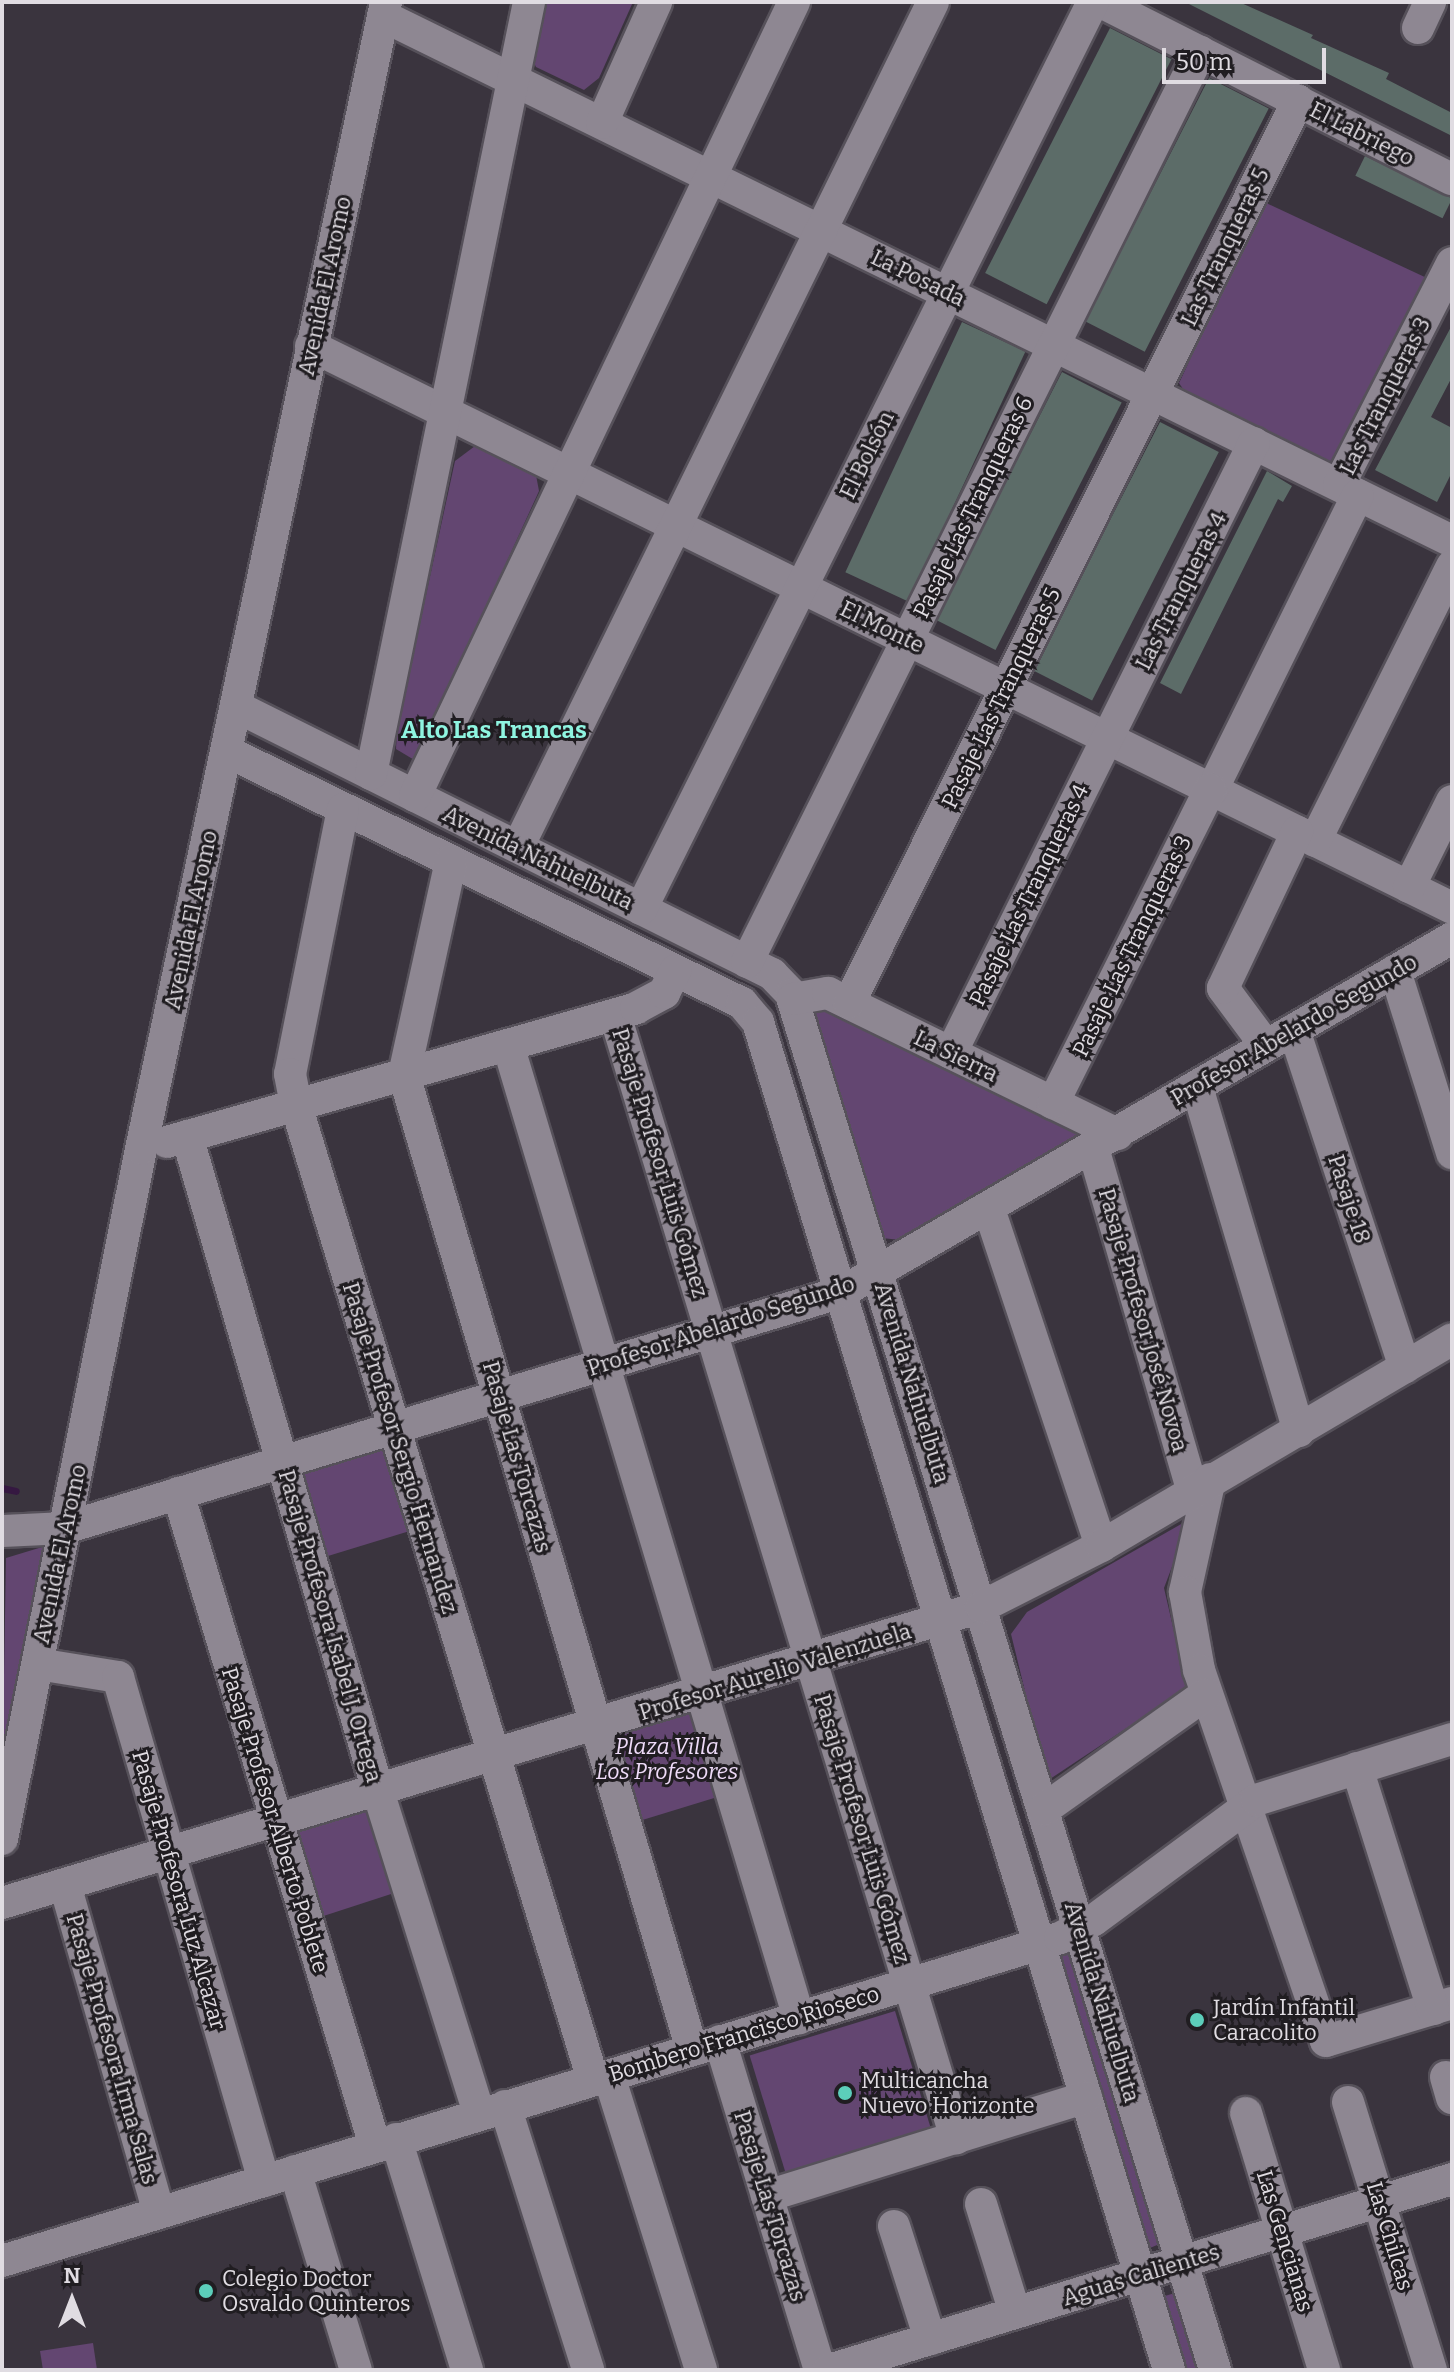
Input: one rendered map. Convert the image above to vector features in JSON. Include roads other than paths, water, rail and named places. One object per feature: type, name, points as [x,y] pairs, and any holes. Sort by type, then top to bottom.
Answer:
[{"type":"street","points":[[371,774],[529,2]]},
{"type":"street","points":[[602,123],[656,2]]},
{"type":"street","points":[[415,796],[794,2]]},
{"type":"street","points":[[518,847],[933,2]]},
{"type":"street","name":"El Bolsón","points":[[641,909],[1093,2]]},
{"type":"street","name":"El Labriego","points":[[1101,2],[1452,179]]},
{"type":"street","name":"La Posada","points":[[384,9],[602,123],[1349,490],[1448,530]]},
{"type":"street","name":"Avenida El Aromo","points":[[2,1839],[141,1149],[384,9]]},
{"type":"street","name":"Pasaje Las Tranqueras 6","points":[[747,962],[1200,52]]},
{"type":"street","name":"Las Tranqueras 5","points":[[1153,393],[1298,101]]},
{"type":"street","name":"Las Tranqueras 3","points":[[1349,490],[1452,263]]},
{"type":"street","name":"El Monte","points":[[311,346],[1452,908]]},
{"type":"street","name":"Pasaje Las Tranqueras 5","points":[[849,1003],[1153,393]]},
{"type":"street","name":"Las Tranqueras 4","points":[[1108,738],[1254,443]]},
{"type":"street","name":"Pasaje Las Tranqueras 3","points":[[1053,1103],[1211,789],[1349,490]]},
{"type":"street","points":[[1306,836],[1452,566]]},
{"type":"street","name":"Avenida Nahuelbuta","points":[[237,707],[772,974],[793,999],[1215,2370]]},
{"type":"street","name":"Pasaje Las Tranqueras 4","points":[[951,1053],[1108,738]]},
{"type":"street","name":"Avenida Nahuelbuta","points":[[228,752],[742,1003],[758,1022],[1169,2370]]},
{"type":"street","points":[[1409,887],[1452,801]]},
{"type":"street","name":"Pasaje Profesor Sergio Hernandez","points":[[343,809],[290,1074],[296,1105],[494,1756],[701,2370]]},
{"type":"street","name":"Pasaje 18","points":[[1306,836],[1223,988],[1280,1038],[1405,1367]]},
{"type":"street","name":"Pasaje Las Torcazas","points":[[451,861],[404,1075],[596,1725],[706,2045],[767,2196],[820,2370]]},
{"type":"street","name":"Profesor Abelardo Segundo","points":[[2,1531],[65,1528],[842,1292],[878,1274],[1452,938]]},
{"type":"street","points":[[141,1149],[615,1015],[664,993],[675,971]]},
{"type":"street","points":[[1395,971],[1452,1153]]},
{"type":"street","name":"La Sierra","points":[[793,999],[818,992],[849,1003],[1053,1103],[1105,1141]]},
{"type":"street","name":"Pasaje Profesor Luis Gómez","points":[[615,1015],[956,2138]]},
{"type":"street","points":[[508,1045],[799,2018]]},
{"type":"street","points":[[1197,1087],[1299,1431]]},
{"type":"street","name":"Pasaje Profesora Isabel J. Ortega","points":[[187,1136],[378,1791],[588,2370]]},
{"type":"street","name":"Pasaje Profesor José Novoa","points":[[1105,1141],[1201,1486],[1185,1592],[1206,1694],[1248,1804],[1326,2041],[1442,2006]]},
{"type":"street","points":[[989,1209],[1101,1546]]},
{"type":"street","name":"Profesor Aurelio Valenzuela","points":[[2,1903],[702,1694],[981,1607],[1101,1546],[1452,1339]]},
{"type":"street","name":"Pasaje Profesor Alberto Poblete","points":[[178,1493],[273,1822],[467,2370]]},
{"type":"street","name":"Pasaje Profesora Luz Alcazar","points":[[38,1664],[118,1677],[264,2181]]},
{"type":"street","points":[[1043,1810],[1206,1694]]},
{"type":"street","name":"Bombero Francisco Rioseco","points":[[2,2261],[1080,1930],[1248,1804],[1452,1739]]},
{"type":"street","points":[[1357,1768],[1442,2006]]},
{"type":"street","name":"Pasaje Profesora Irma Salas","points":[[65,1885],[159,2213]]},
{"type":"street","points":[[767,2196],[1086,2097]]},
{"type":"street","name":"Las Chilcas","points":[[1348,2102],[1431,2370]]},
{"type":"street","name":"Las Gencianas","points":[[1246,2113],[1324,2370]]},
{"type":"street","points":[[295,2171],[356,2370]]},
{"type":"street","name":"Aguas Calientes","points":[[829,2370],[1452,2179]]},
{"type":"street","points":[[981,2204],[1015,2313]]},
{"type":"street","points":[[894,2226],[930,2339]]},
{"type":"waterway","points":[[2,1488],[16,1491]]},
{"type":"place","name":"Jardín Infantil Caracolito","points":[[1197,2020]]},
{"type":"place","name":"Multicancha Nuevo Horizonte","points":[[845,2093]]},
{"type":"place","name":"Colegio Doctor Osvaldo Quinteros","points":[[206,2291]]},
{"type":"district","name":"Alto Las Trancas","points":[[494,731]]},
{"type":"park label","name":"Plaza Villa Los Profesores","points":[[667,1758]]}]
